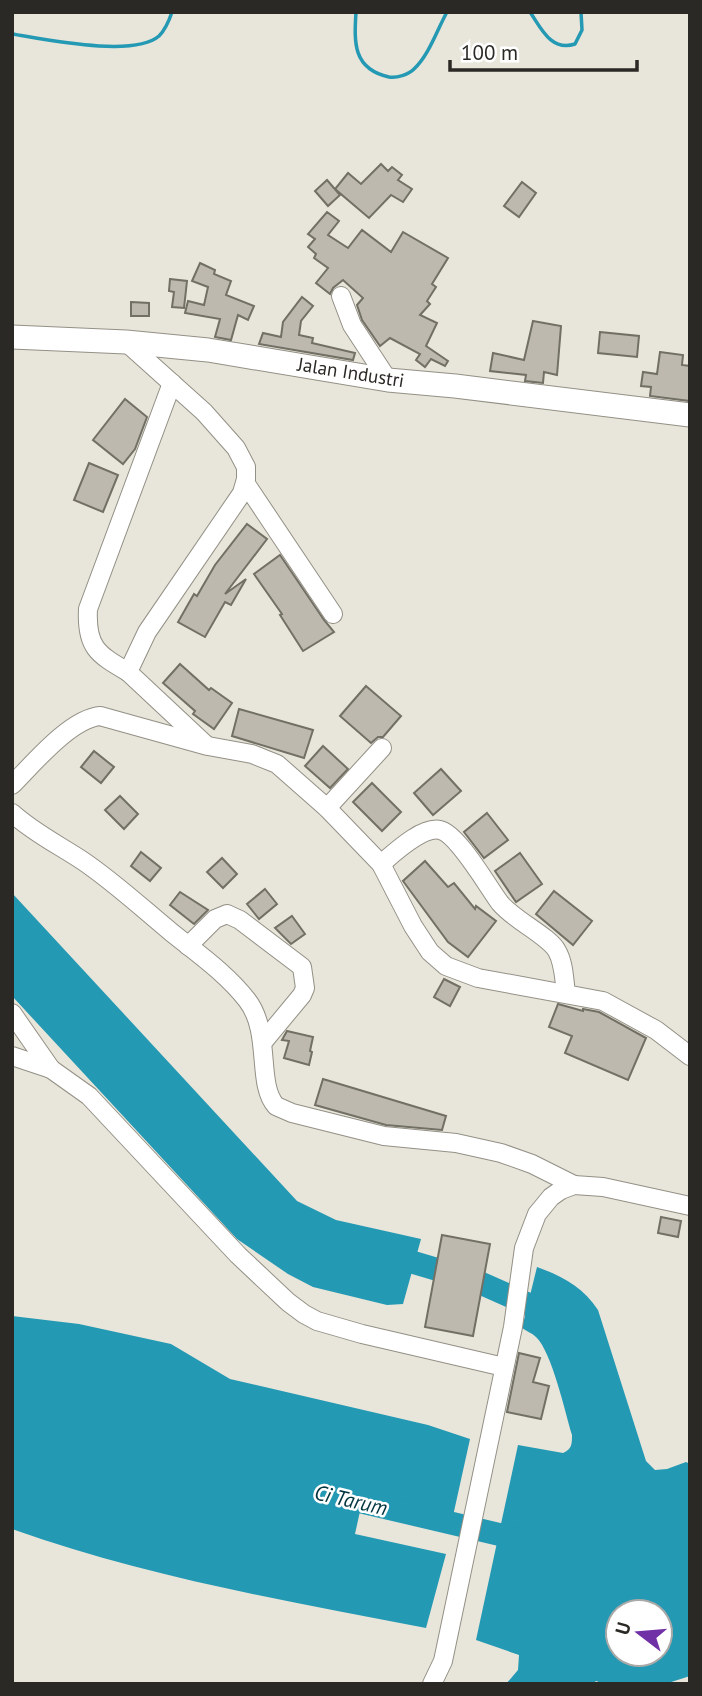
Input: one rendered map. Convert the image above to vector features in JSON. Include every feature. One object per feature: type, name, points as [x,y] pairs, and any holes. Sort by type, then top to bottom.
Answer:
[{"type":"main road","name":"Jalan Industri","points":[[12,337],[127,342],[208,350],[388,380],[690,415]]},
{"type":"street","points":[[341,296],[352,325],[388,380]]},
{"type":"street","points":[[127,342],[204,412],[236,448],[246,467],[246,484],[237,502],[147,632],[128,672]]},
{"type":"street","points":[[172,383],[89,609],[87,625],[95,649],[104,658],[128,672],[208,746]]},
{"type":"street","points":[[246,484],[333,614]]},
{"type":"street","points":[[12,785],[71,729],[93,717],[108,717],[208,746],[266,758],[288,772],[381,864],[430,953],[446,966],[466,975],[505,984],[603,1001],[656,1030],[690,1056]]},
{"type":"street","points":[[327,808],[382,748]]},
{"type":"street","points":[[12,813],[40,836],[92,868],[218,971],[249,1003],[263,1042],[267,1086],[272,1102],[281,1109],[391,1138],[456,1143],[501,1153],[532,1164],[574,1185],[603,1187],[690,1206]]},
{"type":"street","points":[[381,864],[425,832],[446,832],[502,904],[520,922],[556,948],[562,963],[566,993]]},
{"type":"street","points":[[188,946],[215,919],[227,915],[240,920],[302,967],[305,988],[302,995],[263,1042]]},
{"type":"street","points":[[12,1013],[51,1069]]},
{"type":"street","points":[[12,1056],[51,1069],[89,1096],[238,1255],[304,1314],[317,1321],[362,1334],[504,1367]]},
{"type":"street","points":[[432,1684],[440,1670],[513,1327],[524,1248],[532,1224],[542,1207],[561,1190],[574,1185]]},
{"type":"water","points":[[12,893],[297,1201],[336,1220],[421,1239],[403,1304],[387,1305],[313,1287],[288,1274],[237,1239],[12,996]]},
{"type":"water","points":[[537,1267],[563,1278],[579,1289],[598,1310],[646,1461],[655,1470],[686,1462],[690,1464],[690,1676],[665,1684],[604,1684],[596,1681],[593,1684],[506,1684],[518,1670],[519,1655],[476,1640],[518,1445],[563,1453],[572,1444],[572,1435],[557,1383],[547,1355],[536,1337],[522,1328]]},
{"type":"water","points":[[12,1316],[79,1324],[171,1344],[230,1379],[428,1425],[470,1439],[453,1516],[364,1493],[355,1534],[446,1554],[426,1628],[165,1574],[12,1529]]},
{"type":"building","points":[[381,164],[388,171],[392,167],[402,175],[398,180],[412,189],[403,202],[391,195],[369,218],[335,189],[348,173],[361,184]]},
{"type":"building","points":[[327,180],[340,195],[328,206],[315,191]]},
{"type":"building","points":[[522,182],[536,193],[519,217],[504,206]]},
{"type":"building","points":[[327,212],[339,221],[328,235],[348,248],[362,230],[391,252],[403,232],[448,258],[432,284],[436,287],[427,301],[430,304],[420,315],[437,323],[426,346],[448,361],[445,366],[431,359],[425,367],[416,360],[420,354],[390,338],[380,346],[362,320],[357,305],[363,298],[343,280],[330,294],[316,283],[328,268],[314,258],[316,254],[308,247],[315,239],[308,234]]},
{"type":"building","points":[[200,263],[215,270],[214,274],[231,281],[226,295],[254,306],[248,320],[238,315],[231,340],[215,337],[220,319],[185,313],[188,301],[204,305],[208,287],[192,281]]},
{"type":"building","points":[[170,279],[187,281],[184,308],[172,307],[174,292],[169,291]]},
{"type":"building","points":[[302,297],[313,306],[301,321],[299,335],[313,338],[312,343],[355,353],[353,360],[259,344],[263,333],[281,337],[283,322]]},
{"type":"building","points":[[131,302],[149,303],[149,316],[131,316]]},
{"type":"building","points":[[533,321],[561,326],[557,375],[544,372],[543,383],[525,381],[526,375],[490,371],[493,353],[524,360]]},
{"type":"building","points":[[600,332],[639,336],[637,357],[598,353]]},
{"type":"building","points":[[660,352],[683,355],[682,365],[690,366],[690,401],[650,396],[651,387],[641,386],[643,372],[657,374]]},
{"type":"building","points":[[125,399],[147,417],[135,449],[123,464],[93,440]]},
{"type":"building","points":[[89,463],[118,475],[103,512],[74,500]]},
{"type":"building","points":[[247,524],[267,539],[225,594],[246,579],[231,605],[225,602],[205,637],[178,622],[194,594],[197,596],[215,565]]},
{"type":"building","points":[[280,555],[334,632],[303,651],[280,615],[282,614],[254,574]]},
{"type":"building","points":[[180,664],[209,690],[211,688],[232,703],[214,729],[193,714],[195,711],[163,683]]},
{"type":"building","points":[[366,686],[401,716],[383,737],[378,737],[371,743],[340,716]]},
{"type":"building","points":[[239,709],[313,730],[304,758],[232,736]]},
{"type":"building","points":[[323,746],[348,769],[330,788],[305,766]]},
{"type":"building","points":[[94,751],[114,767],[101,783],[81,767]]},
{"type":"building","points":[[441,769],[461,791],[433,815],[414,793]]},
{"type":"building","points":[[372,783],[401,812],[382,831],[353,802]]},
{"type":"building","points":[[120,796],[138,814],[124,829],[105,810]]},
{"type":"building","points":[[487,813],[508,840],[484,858],[464,832]]},
{"type":"building","points":[[141,852],[161,868],[150,881],[131,866]]},
{"type":"building","points":[[520,853],[542,884],[516,902],[495,871]]},
{"type":"building","points":[[222,858],[237,874],[223,888],[207,872]]},
{"type":"building","points":[[425,861],[448,887],[454,883],[475,909],[476,906],[496,921],[468,957],[448,942],[403,881]]},
{"type":"building","points":[[265,889],[277,904],[259,919],[247,904]]},
{"type":"building","points":[[554,891],[592,921],[573,945],[536,914]]},
{"type":"building","points":[[180,892],[208,910],[194,924],[170,905]]},
{"type":"building","points":[[292,916],[305,934],[291,944],[275,928]]},
{"type":"building","points":[[444,979],[460,987],[450,1006],[434,997]]},
{"type":"building","points":[[558,1004],[599,1012],[646,1038],[628,1080],[565,1053],[572,1036],[549,1027]]},
{"type":"building","points":[[287,1031],[313,1037],[309,1065],[284,1058],[289,1041],[282,1040]]},
{"type":"building","points":[[323,1079],[446,1116],[442,1130],[386,1125],[315,1105]]},
{"type":"building","points":[[661,1217],[681,1221],[678,1237],[658,1233]]},
{"type":"building","points":[[442,1235],[490,1244],[473,1336],[425,1327]]},
{"type":"building","points":[[519,1353],[540,1358],[533,1382],[549,1386],[541,1419],[507,1412]]},
{"type":"waterway","points":[[12,34],[66,43],[130,46],[159,36],[172,12]]},
{"type":"waterway","points":[[356,12],[356,44],[362,61],[368,68],[389,77],[402,76],[414,69],[428,50],[447,12]]},
{"type":"waterway","points":[[530,12],[553,42],[567,46],[575,44],[582,30],[581,12]]},
{"type":"waterway","points":[[385,1254],[476,1281],[557,1317]]},
{"type":"waterway","name":"Ci Tarum","points":[[332,1495],[527,1541]]}]
